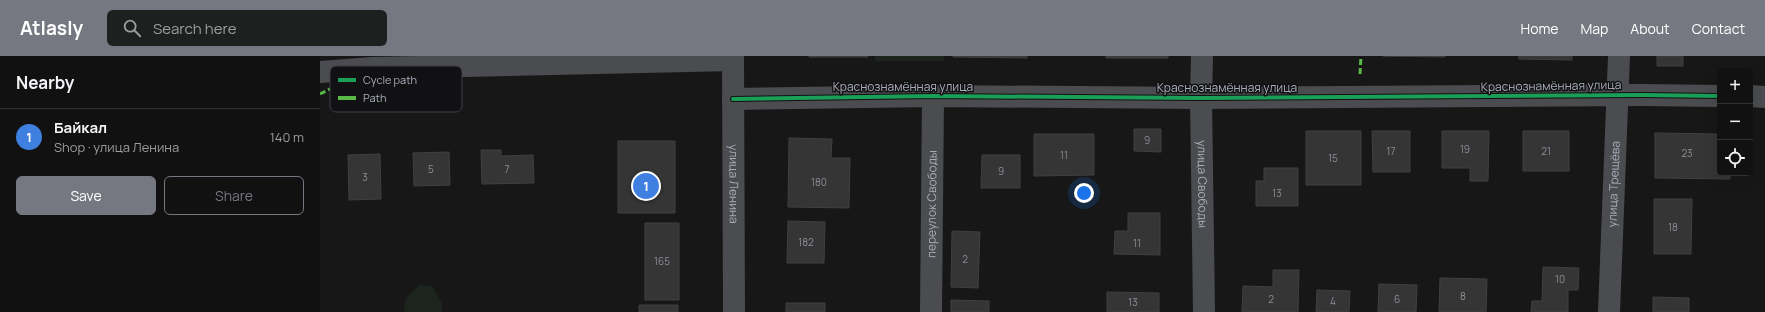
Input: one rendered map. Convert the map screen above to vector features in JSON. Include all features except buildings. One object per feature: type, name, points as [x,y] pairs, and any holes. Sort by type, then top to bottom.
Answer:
[{"type":"street","name":"улица Свободы","points":[[1202,56],[1201,98],[1204,312]]},
{"type":"street","name":"улица Трещёва","points":[[1609,312],[1619,95],[1619,56]]},
{"type":"street","points":[[444,66],[733,58]]},
{"type":"street","name":"улица Ленина","points":[[733,58],[734,312]]},
{"type":"street","points":[[320,72],[330,71]]},
{"type":"street","name":"Краснознамённая улица","points":[[733,99],[933,96],[1201,98],[1619,95],[1717,96]]},
{"type":"street","name":"переулок Свободы","points":[[931,312],[933,96]]},
{"type":"street","points":[[1753,96],[1765,97]]},
{"type":"shaded area","points":[[875,56],[944,56],[944,61],[875,61]]},
{"type":"shaded area","points":[[419,285],[432,286],[442,303],[442,312],[404,312],[406,298]]},
{"type":"marked path","points":[[1360,74],[1361,56]]},
{"type":"marked path","points":[[320,94],[330,89]]},
{"type":"cycle path","points":[[733,99],[933,96],[1201,98],[1643,95],[1717,96]]},
{"type":"place","name":"Байкал","points":[[646,186]]}]
